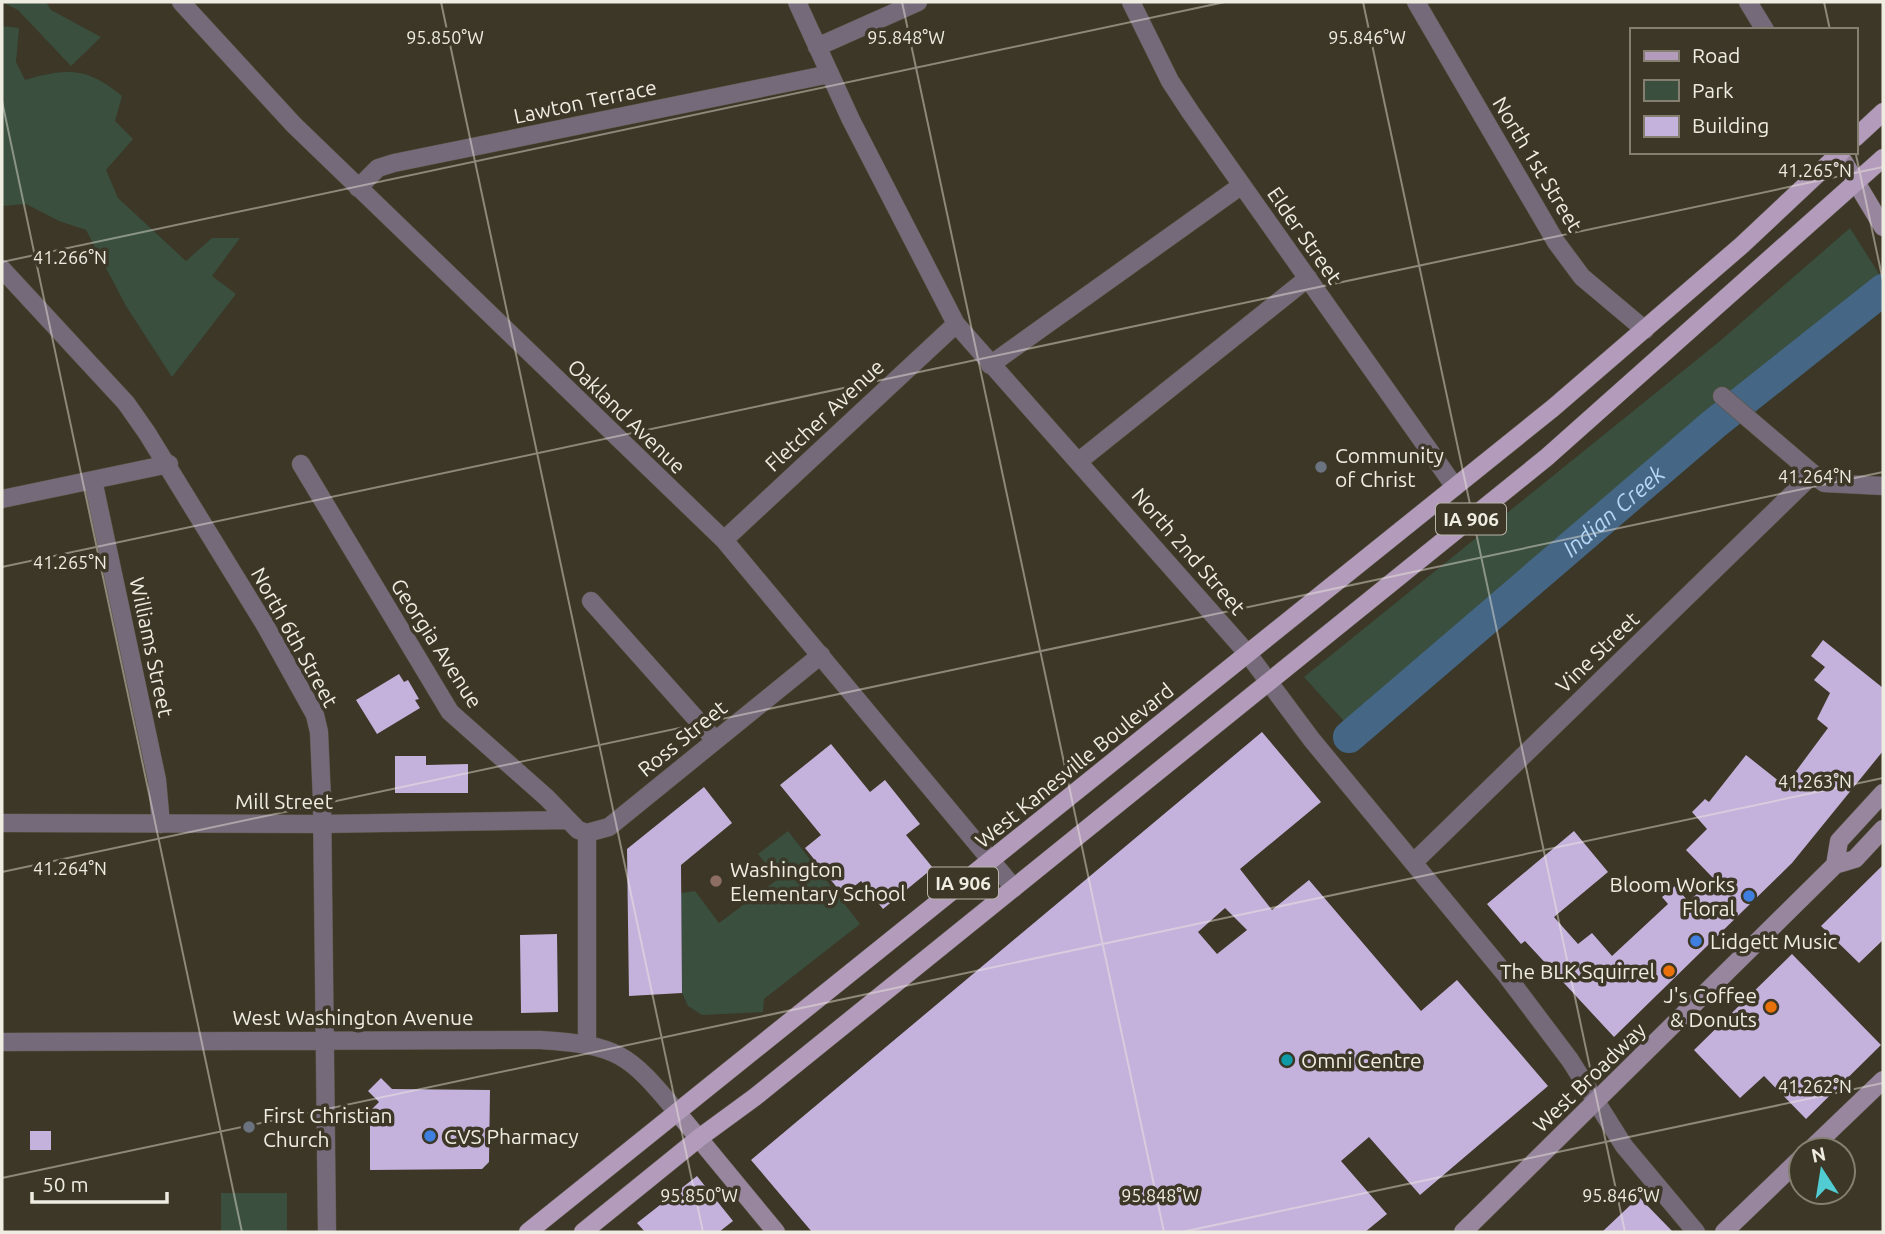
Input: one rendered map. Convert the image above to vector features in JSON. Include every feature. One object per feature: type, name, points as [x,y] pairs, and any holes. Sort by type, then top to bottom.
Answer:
[{"type":"main road","points":[[1857,136],[1883,111]]},
{"type":"main road","name":"IA 906","points":[[1645,330],[1838,154]]},
{"type":"main road","points":[[1840,154],[1883,227]]},
{"type":"main road","name":"IA 906","points":[[583,1232],[699,1138],[755,1097],[1547,457],[1883,158]]},
{"type":"main road","name":"West Kanesville Boulevard","points":[[528,1232],[1455,487],[1645,330]]},
{"type":"main road","name":"West Broadway","points":[[1835,865],[1839,841],[1883,793]]},
{"type":"main road","name":"West Broadway","points":[[1463,1232],[1835,865],[1856,859],[1883,829]]},
{"type":"main road","points":[[1825,1136],[1883,1080]]},
{"type":"main road","points":[[677,1112],[776,1232]]},
{"type":"main road","points":[[1724,1232],[1787,1171]]},
{"type":"street","name":"Oakland Avenue","points":[[181,2],[294,125],[724,540],[1014,888]]},
{"type":"street","name":"North 2nd Street","points":[[797,2],[830,74],[956,324],[1248,654],[1506,975],[1598,1101],[1624,1146],[1696,1232]]},
{"type":"street","points":[[817,47],[918,2]]},
{"type":"street","name":"Elder Street","points":[[1130,2],[1171,81],[1455,487]]},
{"type":"street","name":"North 1st Street","points":[[1416,2],[1556,242],[1582,277],[1645,330]]},
{"type":"street","points":[[1748,2],[1764,28]]},
{"type":"street","name":"Lawton Terrace","points":[[358,188],[378,168],[394,163],[830,74]]},
{"type":"street","points":[[990,365],[1242,185]]},
{"type":"street","name":"North 6th Street","points":[[2,269],[126,403],[169,464],[315,715],[319,732],[327,1040],[327,1232]]},
{"type":"street","points":[[1079,461],[1308,278]]},
{"type":"street","name":"Fletcher Avenue","points":[[724,540],[956,324]]},
{"type":"street","points":[[1722,396],[1824,483],[1883,486]]},
{"type":"street","points":[[2,499],[169,464]]},
{"type":"street","name":"Georgia Avenue","points":[[301,464],[450,712],[547,798],[567,820]]},
{"type":"street","name":"Vine Street","points":[[1414,862],[1812,474]]},
{"type":"street","name":"Williams Street","points":[[93,480],[157,780],[161,824]]},
{"type":"street","points":[[591,601],[715,740]]},
{"type":"street","name":"Ross Street","points":[[587,833],[609,827],[821,655]]},
{"type":"street","points":[[567,820],[587,833],[587,1044]]},
{"type":"street","name":"Mill Street","points":[[2,823],[321,824],[567,820]]},
{"type":"street","name":"West Washington Avenue","points":[[2,1042],[540,1040],[587,1044],[609,1048],[628,1058],[677,1112]]},
{"type":"green space","points":[[2,2],[46,2],[51,10],[101,37],[71,66],[18,10]]},
{"type":"green space","points":[[2,26],[19,28],[16,62],[25,80],[53,73],[76,73],[110,86],[122,96],[115,121],[133,139],[106,170],[118,198],[186,261],[212,238],[240,238],[212,276],[236,294],[172,377],[126,306],[86,230],[59,221],[26,204],[2,206]]},
{"type":"green space","points":[[1850,228],[1883,280],[1883,301],[1745,393],[1362,741],[1304,677],[1720,341]]},
{"type":"green space","points":[[788,831],[860,924],[764,999],[763,1012],[702,1015],[688,1006],[682,993],[681,893],[695,891],[719,923],[778,879],[758,854]]},
{"type":"green space","points":[[221,1193],[287,1193],[287,1232],[221,1232]]},
{"type":"building","points":[[1823,640],[1883,688],[1883,751],[1792,863],[1614,1037],[1525,941],[1521,944],[1487,904],[1574,831],[1608,872],[1554,917],[1578,944],[1592,933],[1612,956],[1668,904],[1662,897],[1675,886],[1688,901],[1701,891],[1713,878],[1686,850],[1707,829],[1692,812],[1705,799],[1709,802],[1746,755],[1785,786],[1828,728],[1817,719],[1830,693],[1814,680],[1825,667],[1811,656]]},
{"type":"building","points":[[399,674],[404,682],[408,680],[419,699],[415,700],[420,708],[377,734],[356,700]]},
{"type":"building","name":"Omni Centre","points":[[1262,732],[1321,802],[1240,869],[1272,910],[1309,880],[1421,1011],[1457,980],[1548,1086],[1420,1195],[1369,1137],[1341,1161],[1387,1214],[1365,1232],[812,1232],[751,1160]],"holes":[[[1225,908],[1247,930],[1217,954],[1198,932]]]},
{"type":"building","points":[[831,744],[870,792],[885,780],[920,824],[906,835],[933,868],[883,909],[861,881],[843,895],[805,848],[821,835],[780,785]]},
{"type":"building","points":[[395,756],[426,756],[426,765],[468,764],[468,793],[395,793]]},
{"type":"building","name":"Washington Elementary School","points":[[704,787],[732,823],[681,865],[682,993],[629,996],[627,849]]},
{"type":"building","points":[[1883,865],[1883,940],[1859,963],[1821,926]]},
{"type":"building","points":[[557,934],[558,1012],[521,1013],[520,935]]},
{"type":"building","points":[[1792,954],[1881,1045],[1806,1119],[1764,1076],[1740,1098],[1694,1050]]},
{"type":"building","name":"CVS Pharmacy","points":[[381,1078],[392,1089],[490,1090],[489,1162],[482,1169],[370,1170],[370,1111],[379,1102],[368,1091]]},
{"type":"building","points":[[30,1131],[51,1131],[51,1150],[30,1150]]},
{"type":"building","points":[[697,1176],[733,1221],[719,1232],[645,1232],[637,1223]]},
{"type":"building","points":[[1639,1197],[1673,1232],[1602,1232]]},
{"type":"waterway","name":"Indian Creek","points":[[1349,737],[1714,424],[1883,290]]},
{"type":"place","name":"Community of Christ","points":[[1321,467]]},
{"type":"place","name":"Washington Elementary School","points":[[716,881]]},
{"type":"place","name":"Bloom Works Floral","points":[[1749,896]]},
{"type":"place","name":"Lidgett Music","points":[[1696,941]]},
{"type":"place","name":"The BLK Squirrel","points":[[1669,971]]},
{"type":"place","name":"J's Coffee & Donuts","points":[[1771,1007]]},
{"type":"place","name":"Omni Centre","points":[[1287,1060]]},
{"type":"place","name":"First Christian Church","points":[[249,1127]]},
{"type":"place","name":"CVS Pharmacy","points":[[430,1136]]}]
